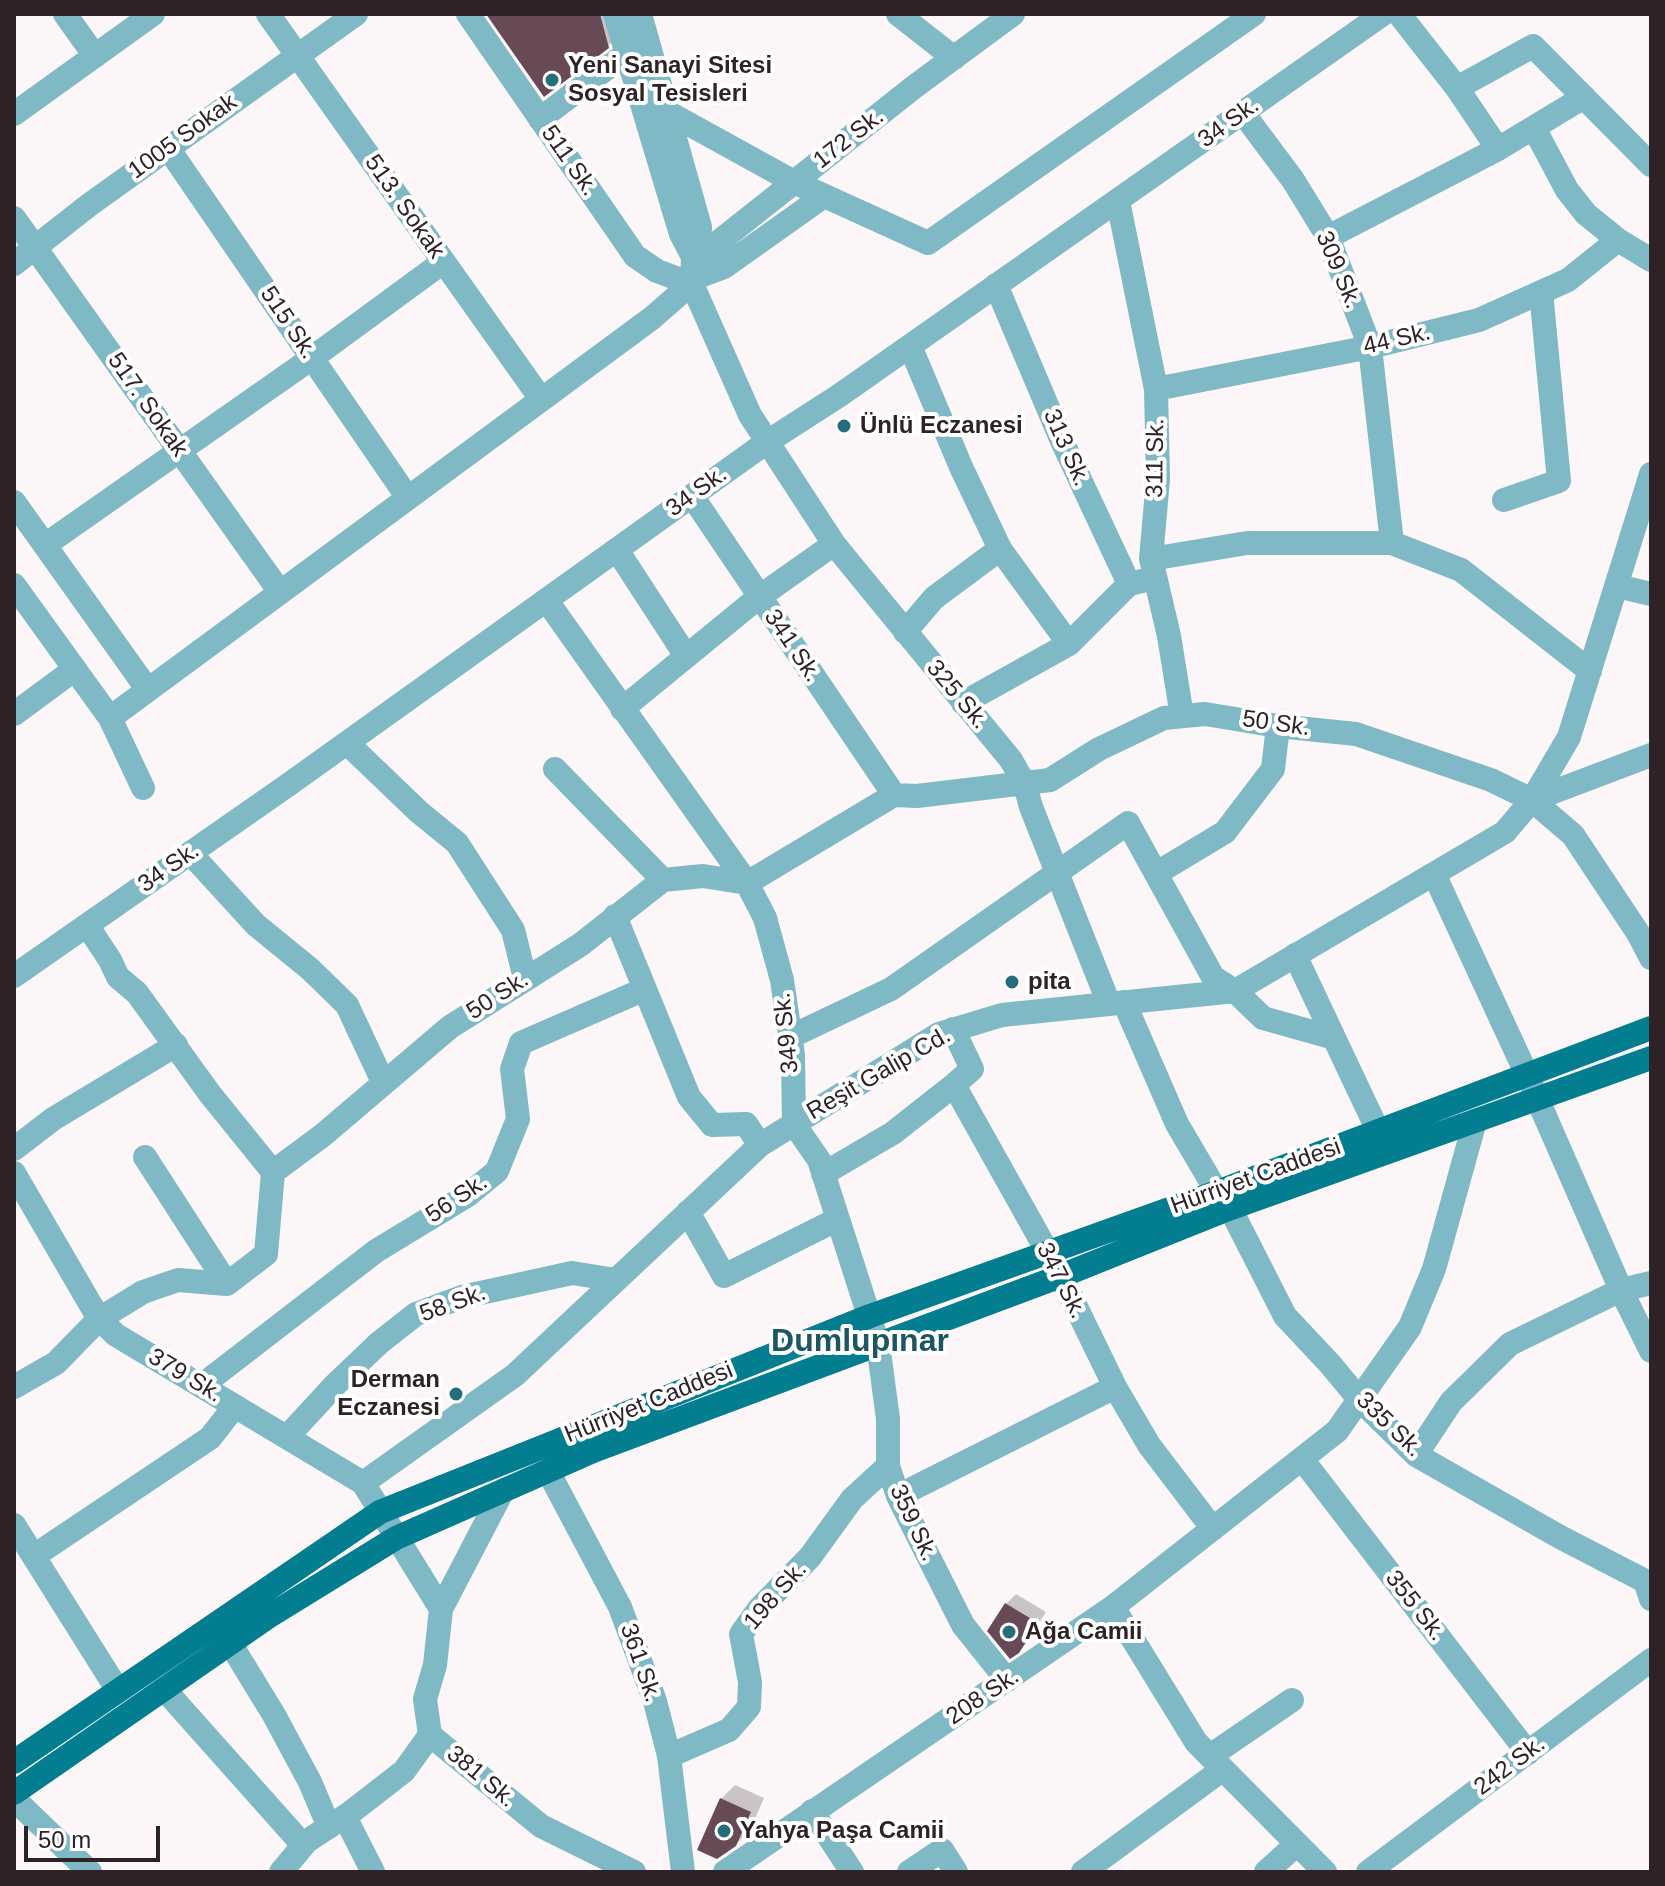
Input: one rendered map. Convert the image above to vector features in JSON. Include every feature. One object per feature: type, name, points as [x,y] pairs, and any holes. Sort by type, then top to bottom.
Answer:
[{"type":"main road","name":"Hürriyet Caddesi","points":[[14,1793],[271,1615],[396,1538],[593,1451],[1061,1276],[1378,1131],[1651,1028]]},
{"type":"main road","name":"Hürriyet Caddesi","points":[[14,1762],[380,1512],[870,1316],[1047,1252],[1475,1121],[1651,1058]]},
{"type":"street","points":[[65,14],[95,56]]},
{"type":"street","points":[[14,114],[153,14]]},
{"type":"street","name":"513. Sokak","points":[[268,14],[541,399]]},
{"type":"street","name":"1005 Sokak","points":[[14,264],[89,205],[356,14]]},
{"type":"street","name":"511 Sk.","points":[[468,14],[635,256],[657,271],[695,272]]},
{"type":"street","name":"325 Sk.","points":[[615,14],[681,234],[750,415],[834,544],[1011,760],[1025,785],[1057,873],[1117,1003],[1177,1124],[1224,1200]]},
{"type":"street","points":[[110,718],[652,318],[695,272],[700,227],[640,14]]},
{"type":"street","points":[[898,14],[954,58]]},
{"type":"street","name":"172 Sk.","points":[[695,272],[711,248],[1013,14]]},
{"type":"street","points":[[642,104],[669,113],[794,182],[928,243],[1254,14]]},
{"type":"street","name":"34 Sk.","points":[[14,976],[347,743],[767,442],[910,346],[1383,14]]},
{"type":"street","points":[[1399,14],[1457,88],[1498,149]]},
{"type":"street","points":[[1457,88],[1533,46],[1651,165]]},
{"type":"street","points":[[540,119],[627,53]]},
{"type":"street","points":[[1328,237],[1498,149],[1584,97]]},
{"type":"street","name":"309 Sk.","points":[[1243,113],[1293,180],[1328,237],[1370,347],[1392,543]]},
{"type":"street","points":[[1534,128],[1567,190],[1586,214],[1618,240],[1651,260]]},
{"type":"street","name":"515 Sk.","points":[[168,148],[408,498]]},
{"type":"street","points":[[695,272],[724,267],[824,196]]},
{"type":"street","name":"311 Sk.","points":[[1118,201],[1156,389],[1158,479],[1153,569],[1169,636],[1182,716]]},
{"type":"street","name":"517. Sokak","points":[[14,218],[280,592]]},
{"type":"street","name":"44 Sk.","points":[[1156,389],[1370,347],[1479,320],[1568,280],[1618,240]]},
{"type":"street","points":[[45,545],[443,262]]},
{"type":"street","name":"313 Sk.","points":[[996,285],[1062,441],[1129,584]]},
{"type":"street","points":[[1504,500],[1559,481],[1541,292]]},
{"type":"street","points":[[910,346],[961,467],[1000,549],[1069,644]]},
{"type":"street","points":[[1532,800],[1569,737],[1651,474]]},
{"type":"street","name":"341 Sk.","points":[[692,496],[894,795]]},
{"type":"street","points":[[14,502],[148,690]]},
{"type":"street","points":[[963,703],[1069,644],[1129,584],[1153,569],[1247,543],[1392,543],[1461,570],[1590,671]]},
{"type":"street","points":[[622,709],[759,597],[834,544]]},
{"type":"street","points":[[905,632],[934,598],[1000,549]]},
{"type":"street","points":[[617,550],[686,656]]},
{"type":"street","points":[[1617,586],[1651,594]]},
{"type":"street","points":[[16,592],[110,718],[143,788]]},
{"type":"street","name":"349 Sk.","points":[[547,601],[747,883],[765,918],[782,980],[790,1037],[794,1124]]},
{"type":"street","points":[[14,714],[75,669]]},
{"type":"street","name":"50 Sk.","points":[[894,795],[917,796],[1050,780],[1099,749],[1164,718],[1205,714],[1356,734],[1491,780],[1532,800],[1573,835],[1638,933],[1651,958]]},
{"type":"street","points":[[1157,873],[1225,832],[1273,769],[1278,726]]},
{"type":"street","points":[[347,743],[419,812],[457,843],[513,930],[525,978]]},
{"type":"street","name":"Reşit Galip Cd.","points":[[363,1483],[515,1375],[760,1145],[939,1034],[1002,1015],[1235,991],[1505,832],[1532,800],[1651,755]]},
{"type":"street","points":[[555,769],[663,880],[703,876],[747,883],[894,795]]},
{"type":"street","points":[[790,1037],[891,989],[1128,823],[1213,977],[1235,991],[1263,1018],[1334,1038]]},
{"type":"street","points":[[190,853],[256,925],[310,969],[347,1005],[383,1082]]},
{"type":"street","points":[[1434,874],[1651,1351]]},
{"type":"street","name":"50 Sk.","points":[[273,1172],[313,1143],[450,1027],[580,945],[663,880]]},
{"type":"street","points":[[615,916],[689,1097],[712,1125],[746,1124],[760,1145]]},
{"type":"street","points":[[14,1387],[56,1363],[99,1319],[143,1292],[178,1280],[227,1284],[266,1254],[273,1172],[210,1094],[137,993],[118,977],[87,925]]},
{"type":"street","points":[[1295,955],[1378,1131]]},
{"type":"street","name":"56 Sk.","points":[[201,1386],[376,1251],[468,1195],[497,1171],[518,1119],[512,1069],[521,1043],[645,989]]},
{"type":"street","points":[[823,1174],[893,1133],[972,1069],[953,1029]]},
{"type":"street","points":[[14,1149],[53,1119],[176,1045]]},
{"type":"street","name":"347 Sk.","points":[[954,1085],[1061,1276],[1115,1387],[1149,1445],[1213,1529]]},
{"type":"street","name":"208 Sk.","points":[[725,1872],[1113,1607],[1337,1431],[1410,1327],[1434,1269],[1475,1121]]},
{"type":"street","points":[[794,1124],[819,1160],[870,1316]]},
{"type":"street","points":[[145,1157],[227,1284]]},
{"type":"street","name":"379 Sk.","points":[[14,1173],[99,1319],[116,1335],[363,1483],[396,1538]]},
{"type":"street","name":"335 Sk.","points":[[1224,1200],[1285,1316],[1330,1364],[1365,1390],[1416,1455],[1649,1585]]},
{"type":"street","points":[[688,1212],[724,1276],[838,1219]]},
{"type":"street","name":"58 Sk.","points":[[287,1437],[379,1343],[416,1314],[462,1297],[572,1273],[616,1280]]},
{"type":"street","points":[[1416,1455],[1451,1402],[1510,1344],[1621,1290],[1651,1283]]},
{"type":"street","name":"359 Sk.","points":[[870,1316],[878,1344],[888,1419],[888,1466],[898,1496],[963,1625],[1007,1680]]},
{"type":"street","points":[[898,1496],[1115,1387]]},
{"type":"street","points":[[34,1556],[210,1438],[235,1406]]},
{"type":"street","name":"355 Sk.","points":[[1302,1459],[1528,1753]]},
{"type":"street","name":"198 Sk.","points":[[669,1756],[729,1730],[749,1707],[750,1682],[741,1634],[759,1609],[810,1557],[852,1499],[888,1466]]},
{"type":"street","name":"361 Sk.","points":[[548,1471],[620,1607],[655,1701],[669,1756],[683,1872]]},
{"type":"street","points":[[441,1609],[502,1492]]},
{"type":"street","points":[[14,1525],[117,1689]]},
{"type":"street","points":[[396,1538],[441,1609]]},
{"type":"street","points":[[1113,1607],[1196,1742],[1325,1872]]},
{"type":"street","name":"381 Sk.","points":[[441,1609],[435,1665],[425,1699],[430,1735],[541,1826],[615,1868]]},
{"type":"street","points":[[230,1643],[310,1782],[373,1872]]},
{"type":"street","name":"242 Sk.","points":[[1368,1872],[1651,1660]]},
{"type":"street","points":[[164,1689],[303,1845]]},
{"type":"street","points":[[1083,1872],[1292,1700]]},
{"type":"street","points":[[281,1872],[303,1845],[404,1771],[430,1735]]},
{"type":"street","points":[[14,1799],[90,1872]]},
{"type":"street","points":[[812,1811],[852,1872]]},
{"type":"street","points":[[1266,1872],[1297,1844]]},
{"type":"street","points":[[909,1872],[942,1850],[956,1872]]},
{"type":"building","name":"Yeni Sanayi Sitesi Sosyal Tesisleri","points":[[486,14],[600,14],[609,48],[544,97]]},
{"type":"building","name":"Ağa Camii","points":[[1005,1603],[1038,1623],[1019,1653],[1010,1659],[987,1631]]},
{"type":"building","name":"Yahya Paşa Camii","points":[[720,1798],[751,1812],[736,1846],[717,1859],[697,1850]]},
{"type":"place","name":"Yeni Sanayi Sitesi Sosyal Tesisleri","points":[[552,80]]},
{"type":"place","name":"Ünlü Eczanesi","points":[[844,426]]},
{"type":"place","name":"pita","points":[[1012,982]]},
{"type":"place","name":"Derman Eczanesi","points":[[456,1394]]},
{"type":"place","name":"Ağa Camii","points":[[1009,1632]]},
{"type":"place","name":"Yahya Paşa Camii","points":[[724,1831]]},
{"type":"district","name":"Dumlupınar","points":[[860,1342]]}]
